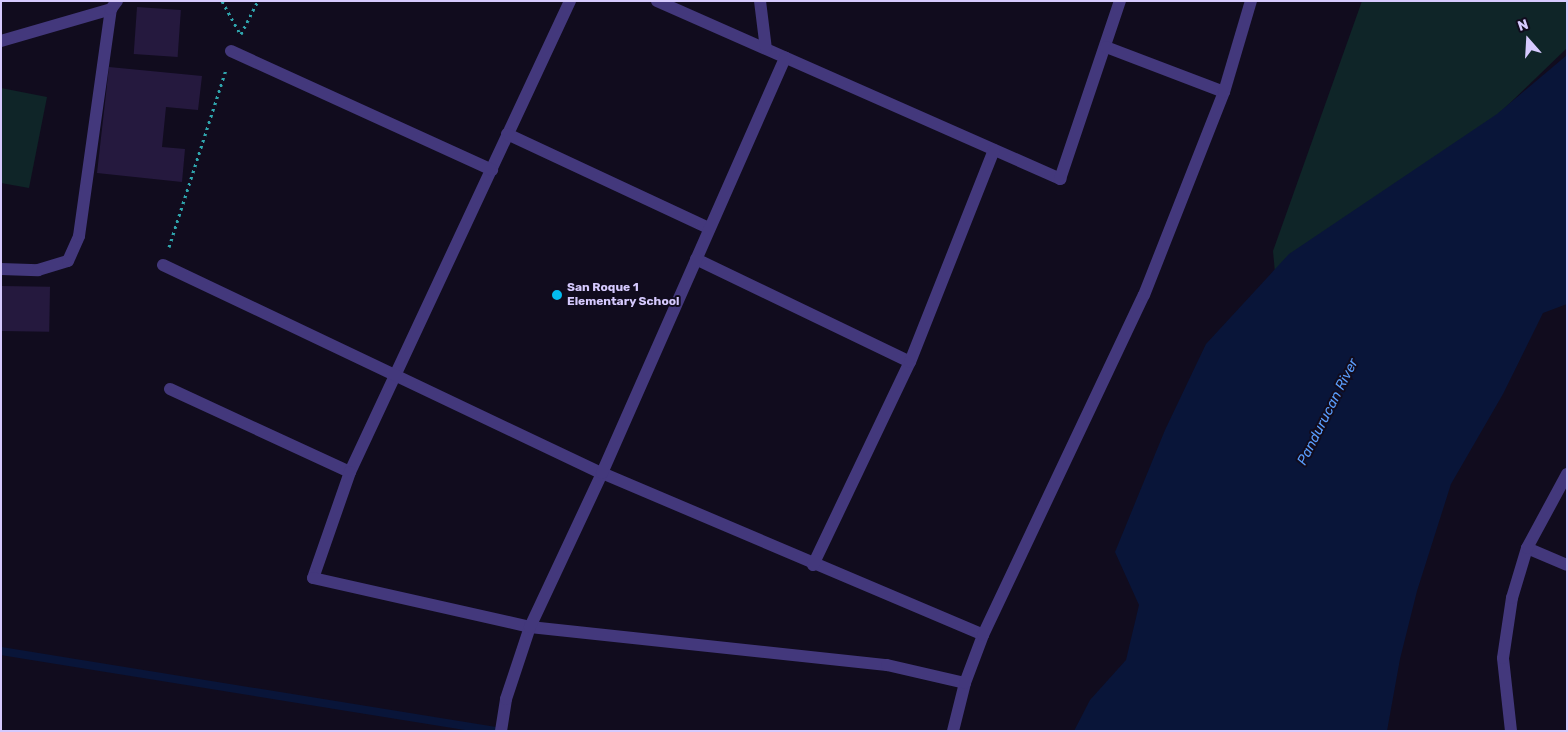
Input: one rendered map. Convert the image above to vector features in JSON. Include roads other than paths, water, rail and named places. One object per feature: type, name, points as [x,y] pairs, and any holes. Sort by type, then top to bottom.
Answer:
[{"type":"street","points":[[570,1],[350,472],[313,578],[530,627],[887,666],[965,683]]},
{"type":"street","points":[[657,1],[1060,179],[1120,1]]},
{"type":"street","points":[[760,1],[766,49]]},
{"type":"street","points":[[953,731],[965,683],[983,635],[1144,295],[1224,92],[1251,1]]},
{"type":"street","points":[[1,41],[114,5],[79,236],[68,261],[38,270],[1,269]]},
{"type":"street","points":[[1106,46],[1224,92]]},
{"type":"street","points":[[231,51],[492,170]]},
{"type":"street","points":[[501,731],[506,699],[530,627],[602,473],[785,58]]},
{"type":"street","points":[[507,134],[709,228]]},
{"type":"street","points":[[813,565],[910,362],[994,150]]},
{"type":"street","points":[[696,259],[910,362]]},
{"type":"street","points":[[162,265],[602,473],[813,565],[983,635]]},
{"type":"street","points":[[170,389],[350,472]]},
{"type":"street","points":[[1511,731],[1503,658],[1512,598],[1527,548],[1562,490],[1567,474]]},
{"type":"street","points":[[1527,548],[1567,565]]},
{"type":"water","name":"Pandurucan River","points":[[1567,55],[1567,304],[1543,313],[1503,394],[1451,484],[1417,591],[1400,659],[1387,731],[1074,731],[1090,700],[1126,660],[1139,605],[1115,552],[1165,430],[1206,344],[1289,254],[1497,114]]},
{"type":"waterway","points":[[1,651],[496,731]]},
{"type":"place","name":"San Roque 1 Elementary School","points":[[557,295]]}]
